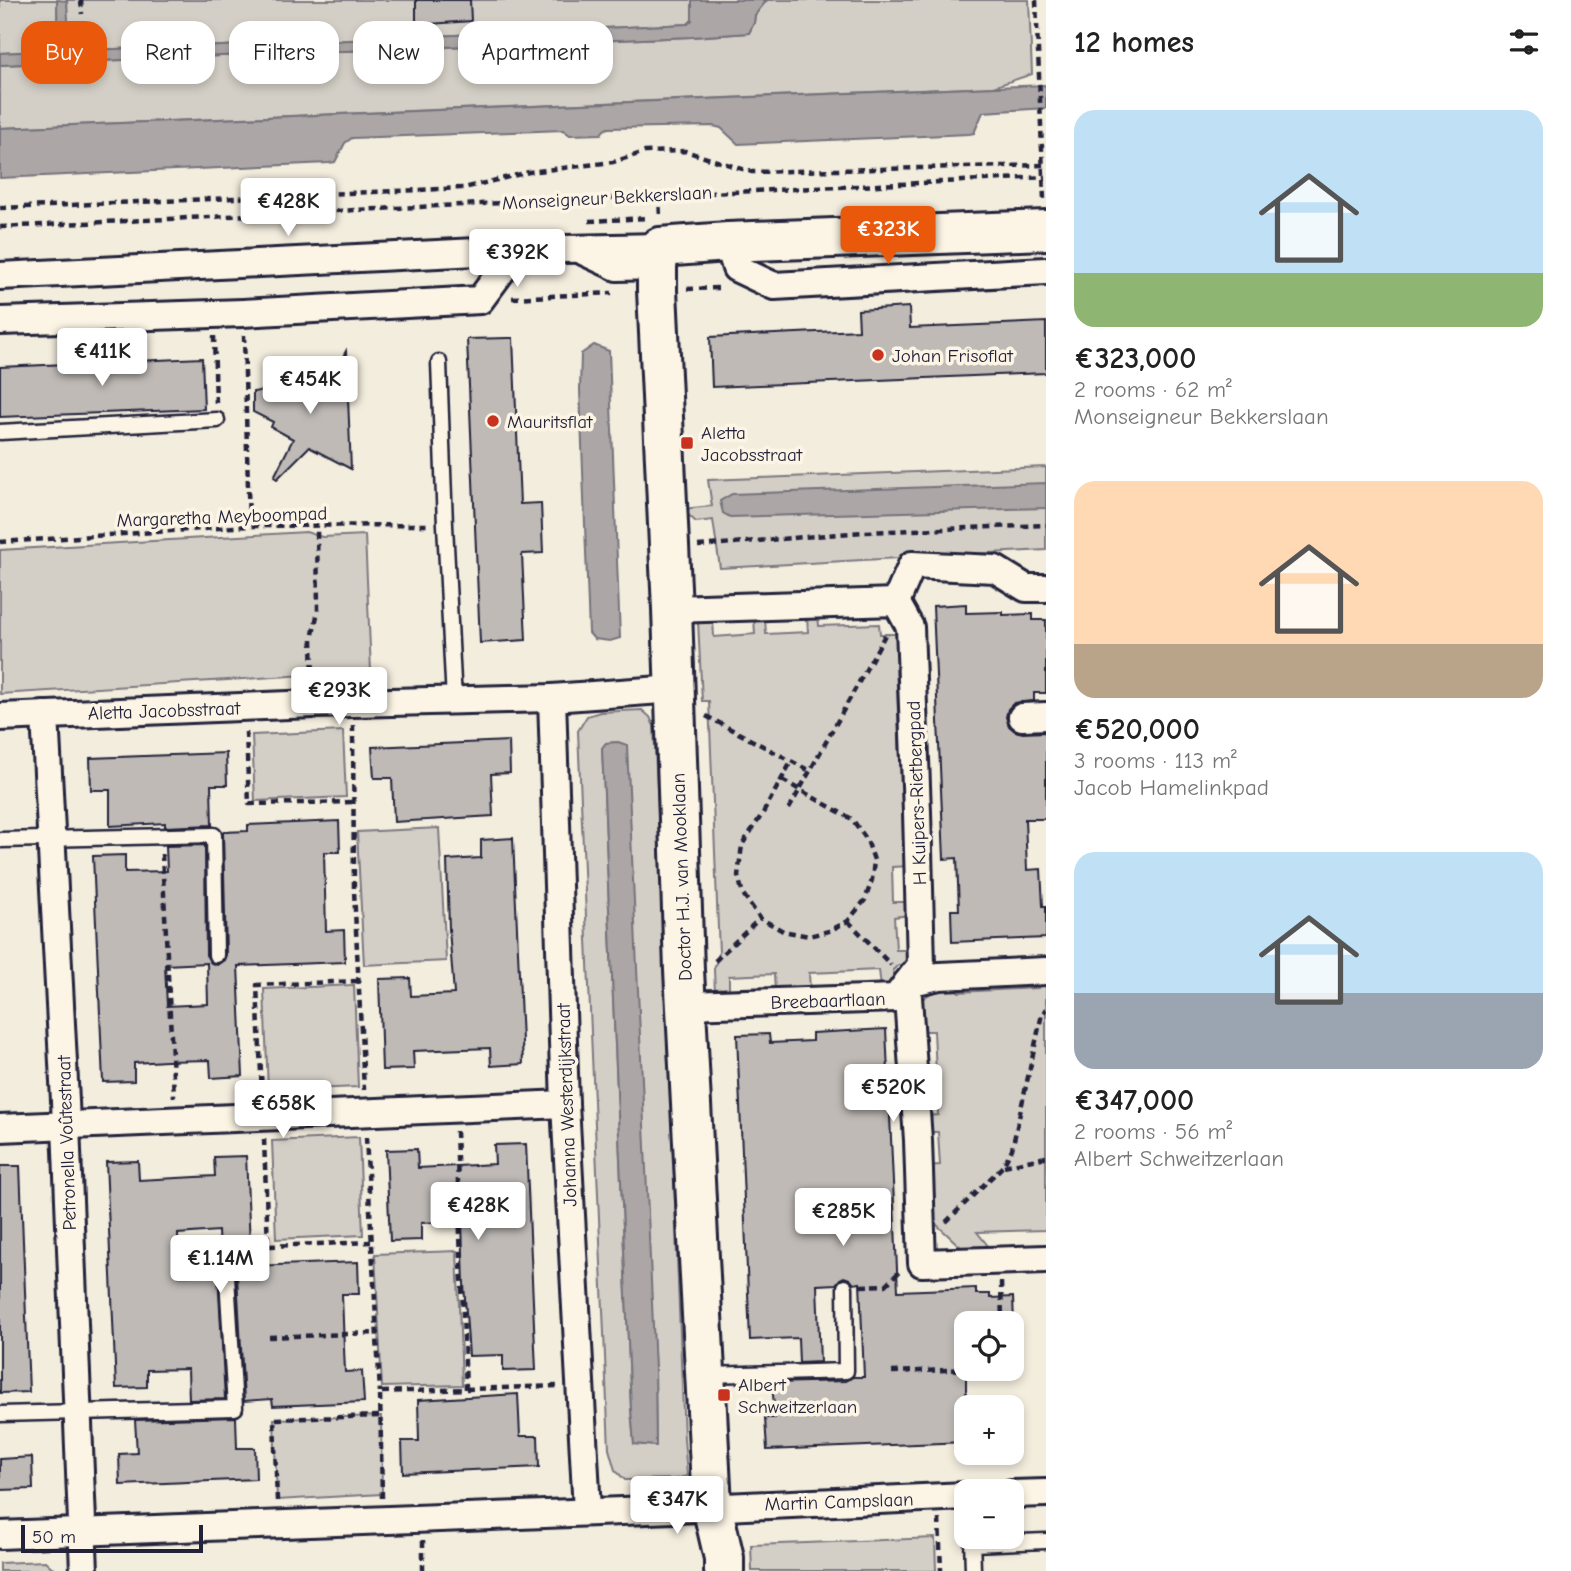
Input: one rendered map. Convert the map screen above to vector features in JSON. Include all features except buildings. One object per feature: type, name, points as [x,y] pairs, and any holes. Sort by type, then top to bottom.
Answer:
[{"type":"street","points":[[0,276],[578,248],[659,257],[728,242],[1045,216]]},
{"type":"street","points":[[728,242],[736,268],[774,286],[1046,271]]},
{"type":"street","points":[[0,321],[243,313],[480,300],[517,250]]},
{"type":"street","name":"Doctor H.J. van Mooklaan","points":[[659,257],[685,987],[712,1506],[724,1559],[724,1571]]},
{"type":"street","points":[[672,609],[896,602],[912,565],[995,569],[1026,588],[1046,588]]},
{"type":"street","name":"H Kuipers-Rietbergpad","points":[[896,602],[910,627],[918,812],[921,965],[907,982]]},
{"type":"street","name":"Aletta Jacobsstraat","points":[[0,717],[313,704],[675,696]]},
{"type":"street","name":"Johanna Westerdijkstraat","points":[[552,698],[565,1104],[587,1511]]},
{"type":"street","name":"Petronella Voûtestraat","points":[[45,715],[84,1571]]},
{"type":"street","name":"Breebaartlaan","points":[[685,987],[896,998],[907,982],[939,976],[1046,971]]},
{"type":"street","points":[[907,982],[918,1140],[922,1263],[1046,1259]]},
{"type":"street","points":[[0,1128],[565,1104]]},
{"type":"street","points":[[1024,1494],[1046,1493]]},
{"type":"street","name":"Martin Campslaan","points":[[712,1506],[954,1496]]},
{"type":"street","points":[[0,1535],[712,1506]]},
{"type":"street","name":"Doctor H.J. van Mooklaan","points":[[703,1571],[712,1506]]},
{"type":"lane","points":[[439,362],[454,701]]},
{"type":"lane","points":[[0,432],[217,420]]},
{"type":"lane","points":[[0,840],[214,835],[216,955]]},
{"type":"lane","points":[[0,1414],[235,1408],[227,1277]]},
{"type":"lane","points":[[705,1375],[846,1371],[845,1287]]},
{"type":"lane","points":[[1024,1541],[1046,1541]]},
{"type":"lane","points":[[972,1549],[973,1571]]},
{"type":"path","points":[[81,0],[82,14]]},
{"type":"path","points":[[1036,0],[1045,216]]},
{"type":"path","points":[[0,208],[464,188],[529,172],[613,162],[645,152],[685,151],[752,172],[1044,165]]},
{"type":"path","name":"Monseigneur Bekkerslaan","points":[[0,227],[1044,177]]},
{"type":"path","points":[[243,313],[249,526]]},
{"type":"path","points":[[213,314],[217,420]]},
{"type":"path","name":"Margaretha Meyboompad","points":[[0,542],[249,526],[445,525]]},
{"type":"path","points":[[669,548],[863,532],[1046,525]]},
{"type":"path","points":[[313,704],[312,639],[317,611],[317,526]]},
{"type":"path","points":[[789,809],[888,629],[910,627]]},
{"type":"path","points":[[675,696],[810,771]]},
{"type":"path","points":[[353,703],[354,890],[380,1392],[383,1520]]},
{"type":"path","points":[[246,707],[249,804],[354,802]]},
{"type":"path","points":[[782,780],[852,819],[867,840],[874,860],[872,880],[865,900],[848,921],[829,931],[809,936],[783,931],[760,918],[743,894],[738,876],[742,845],[791,762]]},
{"type":"path","points":[[162,836],[174,1098]]},
{"type":"path","points":[[685,987],[760,918]]},
{"type":"path","points":[[848,921],[907,982]]},
{"type":"path","points":[[845,1287],[886,1285],[958,1208],[1003,1167],[1012,1149],[1042,1014],[1046,1009]]},
{"type":"path","points":[[456,1109],[466,1389]]},
{"type":"path","points":[[1003,1167],[1046,1157]]},
{"type":"path","points":[[999,1261],[1001,1311]]},
{"type":"path","points":[[269,1336],[376,1333]]},
{"type":"path","points":[[891,1372],[954,1370]]},
{"type":"path","points":[[380,1392],[580,1385]]},
{"type":"path","points":[[278,1524],[274,1419],[381,1416]]},
{"type":"path","points":[[937,1497],[941,1571]]},
{"type":"shaded area","points":[[0,0],[58,0],[57,21],[21,21],[21,52],[0,53]]},
{"type":"shaded area","points":[[66,0],[692,0],[692,20],[688,24],[613,28],[613,21],[458,21],[458,35],[444,36],[444,21],[353,21],[353,40],[339,41],[339,21],[229,21],[229,46],[223,46],[215,46],[215,21],[121,21],[121,49],[107,49],[107,21],[68,21]]},
{"type":"shaded area","points":[[692,0],[767,0],[755,15],[749,33],[613,40],[613,28],[688,24],[692,20]]},
{"type":"shaded area","points":[[767,0],[1029,0],[1032,74],[993,87],[0,128],[0,65],[21,64],[21,84],[107,84],[107,61],[121,60],[121,84],[215,84],[215,56],[229,56],[229,84],[339,84],[339,51],[353,51],[353,84],[444,84],[444,47],[458,46],[458,84],[613,84],[613,40],[749,33],[755,15]]},
{"type":"shaded area","points":[[67,1],[68,21],[57,21],[57,2]]},
{"type":"shaded area","points":[[458,35],[458,46],[444,47],[444,36]]},
{"type":"shaded area","points":[[353,40],[353,51],[339,51],[339,41]]},
{"type":"shaded area","points":[[215,46],[229,46],[229,56],[215,56]]},
{"type":"shaded area","points":[[107,49],[121,49],[121,60],[107,61]]},
{"type":"shaded area","points":[[21,52],[21,64],[0,65],[0,53]]},
{"type":"shaded area","points":[[1046,85],[1046,108],[983,112],[974,133],[969,134],[738,144],[721,128],[713,126],[608,128],[601,134],[570,135],[563,130],[352,138],[345,143],[335,162],[329,163],[0,178],[0,128]]},
{"type":"shaded area","points":[[594,345],[609,351],[620,638],[610,641],[594,639],[589,633],[580,390],[581,354]]},
{"type":"shaded area","points":[[1046,467],[1046,550],[720,568],[713,520],[696,522],[682,509],[712,506],[708,480]]},
{"type":"shaded area","points":[[1046,483],[1046,508],[730,517],[723,513],[720,501],[732,494]]},
{"type":"shaded area","points":[[306,532],[322,537],[365,535],[371,671],[0,694],[0,550]]},
{"type":"shaded area","points":[[818,615],[819,626],[879,624],[880,634],[902,634],[903,658],[896,666],[901,785],[909,793],[909,866],[892,867],[893,902],[910,902],[910,915],[894,917],[896,950],[912,950],[912,964],[898,965],[893,970],[894,986],[881,987],[879,970],[809,973],[810,990],[775,992],[774,974],[729,976],[729,993],[715,993],[714,969],[719,953],[709,701],[702,701],[698,621],[713,620],[714,637],[755,634],[754,618],[765,618],[766,634],[808,632],[807,616]]},
{"type":"shaded area","points":[[642,710],[650,717],[654,726],[687,1476],[676,1479],[625,1480],[615,1470],[609,1449],[578,731],[587,716],[600,712]],"holes":[[[618,742],[655,1370],[656,1446],[634,1444],[602,748],[606,743]]]},
{"type":"shaded area","points":[[343,731],[346,797],[255,801],[252,735]]},
{"type":"shaded area","points":[[618,742],[627,745],[655,1370],[656,1446],[634,1444],[631,1409],[602,748],[606,743]]},
{"type":"shaded area","points":[[439,828],[446,961],[364,965],[357,832]]},
{"type":"shaded area","points":[[1046,981],[1046,1230],[977,1232],[989,1249],[965,1251],[922,1211],[924,1166],[940,1165],[938,1132],[922,1132],[922,1116],[938,1115],[937,1090],[921,1090],[920,1075],[936,1073],[934,1031],[918,1031],[917,1003],[942,985],[952,984],[959,992],[1038,988]]},
{"type":"shaded area","points":[[354,985],[358,1087],[268,1091],[264,989]]},
{"type":"shaded area","points":[[359,1137],[363,1235],[276,1239],[272,1141]]},
{"type":"shaded area","points":[[457,1251],[462,1385],[382,1387],[375,1254]]},
{"type":"shaded area","points":[[381,1416],[382,1494],[277,1500],[274,1419]]},
{"type":"shaded area","points":[[935,1538],[936,1571],[752,1571],[751,1545]]},
{"type":"shaded area","points":[[45,1561],[56,1571],[0,1571],[0,1563]]},
{"type":"place","name":"Johan Frisoflat","points":[[878,355]]},
{"type":"place","name":"Mauritsflat","points":[[493,421]]},
{"type":"place","name":"Aletta Jacobsstraat","points":[[687,443]]},
{"type":"place","name":"Albert Schweitzerlaan","points":[[724,1395]]}]
